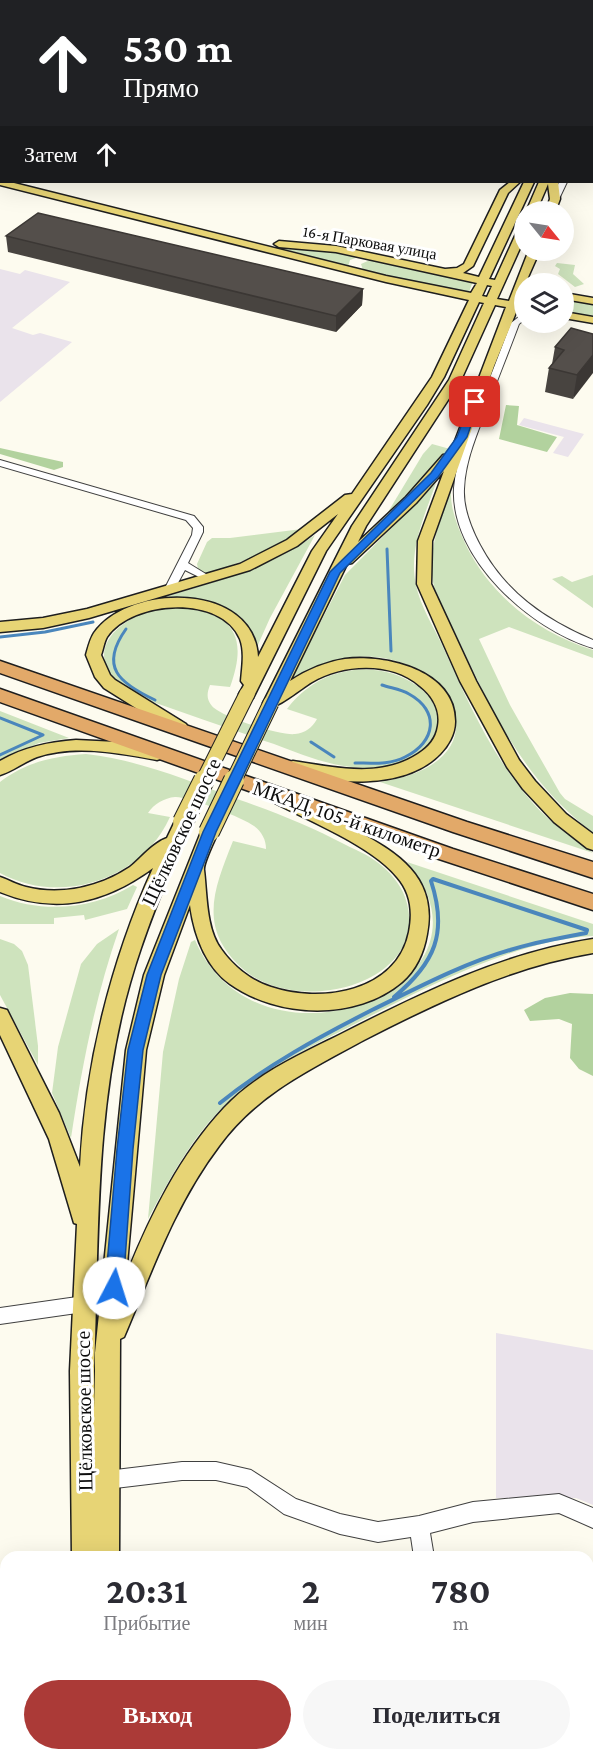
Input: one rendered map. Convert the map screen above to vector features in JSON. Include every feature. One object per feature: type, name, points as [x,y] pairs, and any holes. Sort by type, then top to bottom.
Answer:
[{"type":"highway","name":"МКАД, 105-й километр","points":[[0,667],[276,764],[593,870]]},
{"type":"highway","name":"МКАД, 105-й километр","points":[[0,695],[446,854],[593,902]]},
{"type":"main road","name":"16-я Парковая улица","points":[[4,183],[356,271],[512,306]]},
{"type":"main road","points":[[445,272],[459,271],[468,266],[504,192],[514,183]]},
{"type":"main road","name":"Щёлковское шоссе","points":[[85,1551],[82,1371],[92,1145],[106,1045],[120,984],[147,902],[247,692],[319,551],[430,391],[476,299],[528,183]]},
{"type":"main road","points":[[536,201],[544,183]]},
{"type":"main road","points":[[553,183],[555,199]]},
{"type":"main road","name":"16-я Парковая улица","points":[[233,239],[310,245],[373,256],[514,288]]},
{"type":"main road","name":"Щёлковское шоссе","points":[[106,1551],[107,1353],[136,1050],[154,975],[209,832],[335,572],[386,484],[448,394],[514,250]]},
{"type":"main road","points":[[356,271],[357,262],[373,256]]},
{"type":"main road","points":[[574,298],[593,301]]},
{"type":"main road","points":[[514,303],[425,541],[424,584],[468,681],[513,763],[560,818],[593,843]]},
{"type":"main road","points":[[574,317],[593,320]]},
{"type":"main road","points":[[335,572],[434,475],[462,437]]},
{"type":"main road","points":[[0,627],[43,623],[74,616],[245,567],[275,553],[309,532],[362,489]]},
{"type":"main road","points":[[189,734],[111,686],[102,677],[97,667],[96,645],[105,630],[120,617],[147,606],[178,602],[208,606],[222,612],[241,627],[246,637],[250,665],[247,692]]},
{"type":"main road","points":[[271,702],[320,671],[343,664],[368,663],[399,669],[426,682],[440,698],[447,716],[445,734],[435,751],[416,764],[392,773],[365,776],[276,764]]},
{"type":"main road","points":[[0,770],[22,757],[63,746],[89,744],[170,757]]},
{"type":"main road","points":[[196,867],[199,909],[213,953],[224,968],[256,992],[298,1003],[321,1004],[343,1001],[382,985],[398,973],[410,958],[418,943],[422,926],[421,909],[417,893],[397,865],[383,853],[259,788]]},
{"type":"main road","points":[[0,884],[29,895],[51,897],[96,892],[118,884],[136,873],[156,857],[181,827]]},
{"type":"main road","points":[[107,1353],[147,1249],[182,1183],[214,1135],[254,1094],[311,1059],[384,1021],[494,970],[547,953],[593,946]]},
{"type":"main road","points":[[0,1016],[42,1099],[66,1156],[78,1197],[87,1247]]},
{"type":"street","points":[[504,192],[508,183]]},
{"type":"street","points":[[555,199],[563,183]]},
{"type":"street","points":[[514,326],[472,437],[459,484],[459,498],[465,524],[488,570],[509,594],[540,618],[593,644]]},
{"type":"street","points":[[0,463],[190,518],[198,526],[199,534],[169,590]]},
{"type":"street","points":[[183,564],[209,579]]},
{"type":"street","points":[[0,1316],[84,1304]]},
{"type":"street","points":[[107,1480],[182,1471],[216,1472],[251,1479],[291,1507],[340,1524],[378,1532],[419,1526],[473,1512],[559,1503],[593,1518]]},
{"type":"street","points":[[419,1526],[423,1551]]},
{"type":"shaded area","points":[[0,269],[20,274],[25,270],[70,282],[12,328],[33,335],[40,333],[72,342],[0,402]]},
{"type":"shaded area","points":[[524,418],[584,434],[568,457],[553,453],[564,437],[519,425]]},
{"type":"shaded area","points":[[496,1333],[593,1350],[593,1505],[576,1498],[496,1498]]},
{"type":"green space","points":[[280,248],[361,256],[350,260],[348,267]]},
{"type":"green space","points":[[370,260],[473,281],[468,295],[363,270],[361,264]]},
{"type":"green space","points":[[557,263],[575,265],[573,273],[558,273],[560,269],[555,266]]},
{"type":"green space","points":[[574,275],[584,284],[574,286]]},
{"type":"green space","points":[[574,301],[593,304],[593,318],[574,315]]},
{"type":"green space","points":[[506,405],[519,406],[517,425],[557,437],[547,452],[499,439]]},
{"type":"green space","points":[[432,444],[450,449],[430,477],[385,517],[423,454]]},
{"type":"green space","points":[[0,448],[63,462],[63,467],[54,470],[0,454]]},
{"type":"green space","points":[[436,483],[419,533],[414,559],[416,585],[424,609],[476,718],[518,785],[553,823],[593,853],[380,782],[428,767],[452,744],[455,717],[443,691],[416,669],[380,658],[337,660],[290,681],[345,575]]},
{"type":"green space","points":[[451,489],[453,510],[459,530],[475,562],[488,580],[517,610],[534,622],[593,650],[593,658],[509,627],[479,639],[510,705],[560,793],[565,799],[593,816],[593,833],[548,791],[514,746],[485,696],[440,605],[433,582],[433,546]]},
{"type":"green space","points":[[302,529],[268,550],[232,565],[206,574],[198,569],[197,564],[207,542],[212,538]]},
{"type":"green space","points":[[315,535],[257,647],[252,632],[233,612],[206,601],[162,598],[260,565]]},
{"type":"green space","points":[[593,575],[593,608],[552,579],[562,576],[572,582]]},
{"type":"green space","points":[[177,607],[212,614],[232,629],[238,653],[230,687],[210,685],[208,693],[212,706],[227,715],[277,732],[295,734],[302,732],[317,719],[287,709],[313,684],[343,672],[373,670],[400,676],[422,689],[435,707],[437,727],[425,748],[405,761],[374,768],[354,767],[307,756],[153,702],[115,679],[105,663],[104,653],[112,634],[120,626],[153,610]]},
{"type":"green space","points":[[0,711],[69,738],[39,743],[0,760]]},
{"type":"green space","points":[[86,754],[125,761],[181,778],[292,820],[370,857],[394,878],[405,897],[409,927],[400,951],[382,970],[357,984],[327,991],[297,991],[268,984],[243,969],[229,954],[219,938],[214,908],[216,892],[233,841],[266,849],[264,839],[259,831],[248,822],[215,808],[181,798],[167,799],[153,807],[148,813],[170,817],[157,839],[140,857],[120,871],[97,881],[73,886],[48,887],[23,883],[0,873],[0,782],[20,769],[41,761]]},
{"type":"green space","points":[[407,862],[593,924],[593,936],[532,947],[469,969],[378,1012],[268,1071],[238,1093],[212,1118],[191,1145],[148,1219],[163,1052],[179,979],[191,942],[195,940],[227,984],[270,1007],[318,1013],[365,1003],[404,980],[428,948],[431,907]]},
{"type":"green space","points":[[133,885],[137,887],[127,909],[85,920],[84,915],[54,918],[54,924],[0,924],[0,896],[33,905],[68,906],[102,899]]},
{"type":"green space","points":[[119,929],[90,1032],[71,1138],[52,1093],[58,1047],[81,964],[97,944]]},
{"type":"green space","points":[[0,939],[14,944],[22,951],[28,965],[38,1046],[38,1065],[0,995]]},
{"type":"green space","points":[[570,993],[593,994],[593,1076],[579,1069],[570,1058],[572,1024],[559,1019],[530,1021],[524,1010],[545,998]]},
{"type":"building","points":[[38,213],[363,289],[336,316],[6,236]]},
{"type":"building","points":[[574,329],[593,334],[593,355],[577,375],[549,368],[564,350],[555,347],[567,333],[574,333]]},
{"type":"waterway","points":[[387,549],[391,651]]},
{"type":"waterway","points":[[0,637],[45,632],[93,622]]},
{"type":"waterway","points":[[126,629],[114,654],[117,672],[131,687],[155,700]]},
{"type":"waterway","points":[[355,763],[399,760],[415,751],[428,735],[430,717],[419,701],[406,692],[382,685]]},
{"type":"waterway","points":[[0,718],[43,735],[0,755]]},
{"type":"waterway","points":[[311,742],[334,757]]},
{"type":"waterway","points":[[220,1103],[256,1076],[294,1052],[423,985],[492,956],[529,945],[586,933],[587,930],[433,879],[431,881],[438,916],[438,932],[434,946],[419,972],[394,997]]},
{"type":"route","points":[[114,1288],[125,1149],[136,1050],[154,975],[209,832],[335,572],[434,475],[462,437],[475,402]]}]
